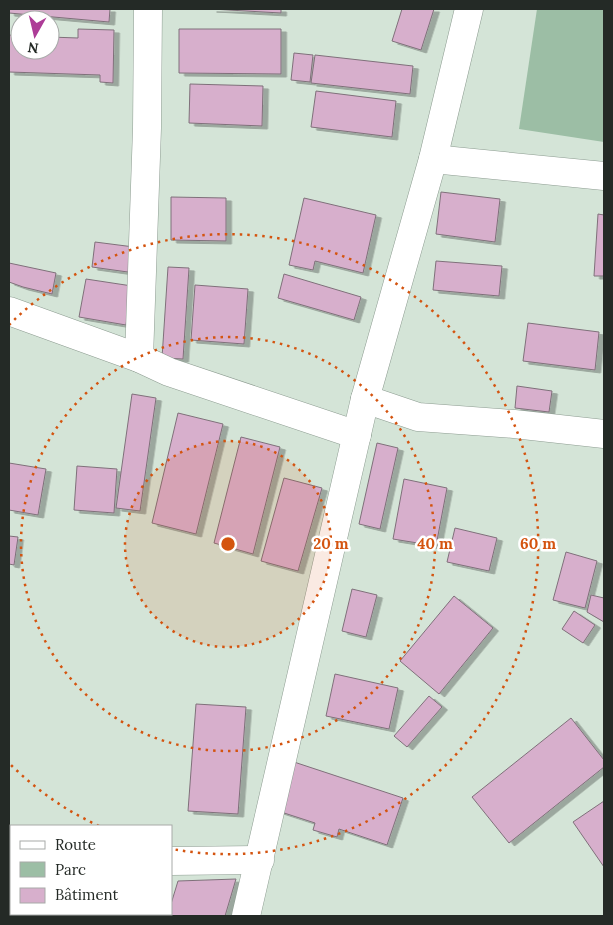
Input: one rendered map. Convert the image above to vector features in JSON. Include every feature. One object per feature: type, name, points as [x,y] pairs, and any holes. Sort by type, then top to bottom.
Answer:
[{"type":"street","points":[[139,358],[148,9]]},
{"type":"street","points":[[246,916],[365,399],[433,159],[469,9]]},
{"type":"street","points":[[433,159],[604,176]]},
{"type":"street","points":[[9,311],[139,358],[169,372],[357,435]]},
{"type":"street","points":[[365,399],[418,417],[514,424],[604,434]]},
{"type":"street","points":[[172,862],[260,860]]},
{"type":"green space","points":[[537,9],[604,9],[604,142],[519,129]]},
{"type":"building","points":[[9,9],[110,9],[109,22],[60,18],[60,10],[10,10],[9,13]]},
{"type":"building","points":[[211,9],[281,9],[281,13]]},
{"type":"building","points":[[402,9],[434,9],[421,50],[392,41]]},
{"type":"building","points":[[78,29],[114,30],[113,83],[100,82],[100,75],[9,72],[9,35],[10,60],[60,60],[60,37],[78,38]]},
{"type":"building","points":[[179,29],[281,29],[281,74],[179,73]]},
{"type":"building","points":[[294,53],[313,55],[310,82],[291,80]]},
{"type":"building","points":[[315,55],[413,66],[410,94],[311,83]]},
{"type":"building","points":[[190,84],[263,86],[262,126],[189,123]]},
{"type":"building","points":[[316,91],[396,101],[392,137],[311,127]]},
{"type":"building","points":[[441,192],[500,199],[495,242],[436,234]]},
{"type":"building","points":[[171,197],[226,198],[226,241],[171,240]]},
{"type":"building","points":[[304,198],[376,215],[363,273],[315,261],[313,270],[289,265]]},
{"type":"building","points":[[598,214],[604,215],[604,276],[594,276]]},
{"type":"building","points":[[95,242],[134,247],[135,273],[92,267]]},
{"type":"building","points":[[436,261],[502,266],[499,296],[433,290]]},
{"type":"building","points":[[9,263],[56,273],[52,294],[9,282]]},
{"type":"building","points":[[168,267],[189,268],[183,359],[162,358]]},
{"type":"building","points":[[284,274],[361,297],[354,320],[278,298]]},
{"type":"building","points":[[86,279],[132,286],[126,325],[79,317]]},
{"type":"building","points":[[195,285],[248,289],[244,344],[191,340]]},
{"type":"building","points":[[528,323],[599,332],[595,370],[523,361]]},
{"type":"building","points":[[517,386],[552,391],[549,412],[515,408]]},
{"type":"building","points":[[132,394],[156,398],[140,511],[116,508]]},
{"type":"building","points":[[178,413],[223,424],[196,534],[152,523]]},
{"type":"building","points":[[241,437],[280,447],[253,554],[214,543]]},
{"type":"building","points":[[377,443],[398,448],[380,529],[359,524]]},
{"type":"building","points":[[9,463],[46,469],[38,515],[9,510]]},
{"type":"building","points":[[77,466],[117,469],[114,513],[74,510]]},
{"type":"building","points":[[284,478],[322,488],[298,571],[261,561]]},
{"type":"building","points":[[404,479],[447,488],[436,546],[393,539]]},
{"type":"building","points":[[455,528],[497,538],[489,571],[447,562]]},
{"type":"building","points":[[9,536],[18,537],[14,565],[9,564]]},
{"type":"building","points":[[566,552],[597,561],[585,608],[553,600]]},
{"type":"building","points":[[352,589],[377,595],[366,637],[342,631]]},
{"type":"building","points":[[591,595],[604,598],[604,622],[587,612]]},
{"type":"building","points":[[454,596],[493,628],[439,694],[400,661]]},
{"type":"building","points":[[574,611],[595,625],[583,643],[562,629]]},
{"type":"building","points":[[335,674],[398,688],[389,729],[326,716]]},
{"type":"building","points":[[429,696],[442,707],[407,747],[394,736]]},
{"type":"building","points":[[196,704],[246,707],[238,814],[188,811]]},
{"type":"building","points":[[571,718],[604,760],[604,767],[509,843],[472,797]]},
{"type":"building","points":[[294,762],[403,798],[387,845],[339,829],[337,837],[313,830],[315,823],[278,811]]},
{"type":"building","points":[[604,801],[604,867],[573,822]]},
{"type":"building","points":[[236,879],[225,916],[168,916],[172,915],[172,901],[178,881]]}]
